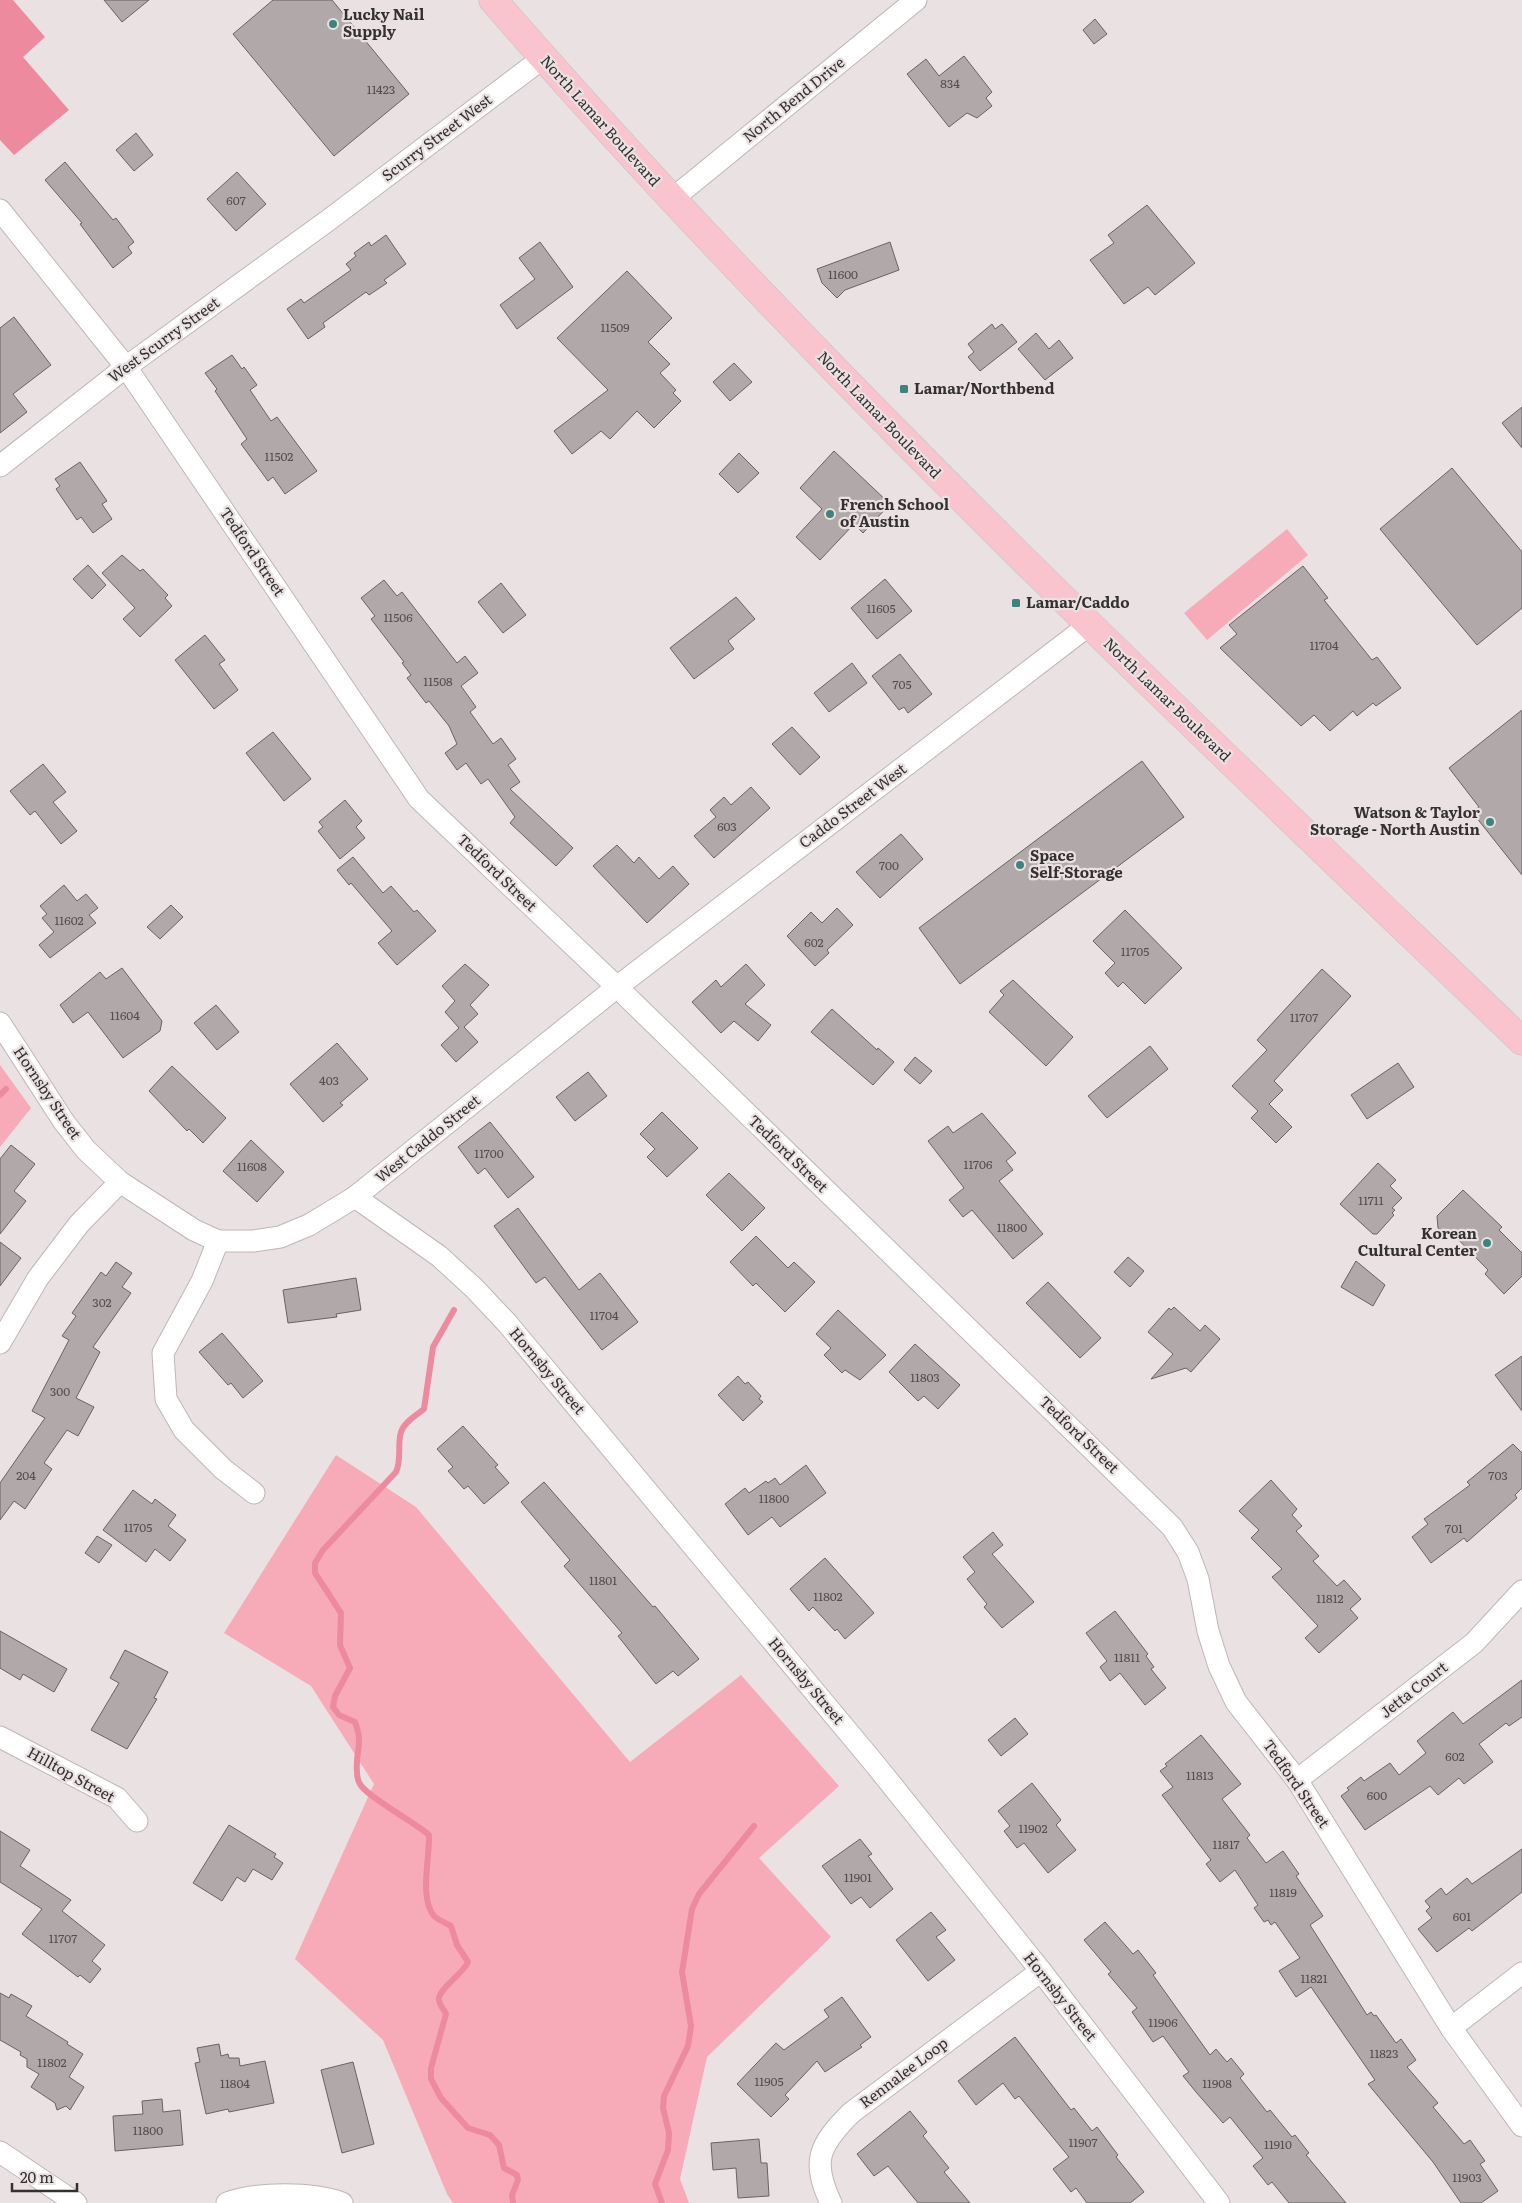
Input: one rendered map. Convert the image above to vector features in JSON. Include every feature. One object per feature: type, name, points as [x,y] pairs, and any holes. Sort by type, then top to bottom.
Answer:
[{"type":"main road","name":"North Lamar Boulevard","points":[[493,0],[671,200],[950,488],[1089,625],[1522,1041]]},
{"type":"street","name":"North Bend Drive","points":[[671,200],[916,0]]},
{"type":"street","name":"Scurry Street West","points":[[330,219],[543,58]]},
{"type":"street","name":"Tedford Street","points":[[0,210],[126,367],[419,799],[616,987],[1172,1527],[1188,1552],[1198,1579],[1208,1631],[1219,1666],[1236,1702],[1297,1780],[1451,2028],[1522,2126]]},
{"type":"street","name":"West Scurry Street","points":[[0,466],[126,367],[330,219]]},
{"type":"street","name":"Caddo Street West","points":[[616,987],[1089,625]]},
{"type":"street","name":"West Caddo Street","points":[[218,1241],[253,1242],[280,1237],[310,1225],[355,1197],[616,987]]},
{"type":"street","name":"Hornsby Street","points":[[0,1023],[64,1122],[86,1150],[120,1182]]},
{"type":"street","points":[[0,1342],[38,1278],[79,1224],[120,1182],[167,1214],[218,1241],[202,1281],[163,1353],[166,1398],[184,1430],[223,1469],[254,1493]]},
{"type":"street","name":"Hornsby Street","points":[[355,1197],[439,1256],[474,1288],[506,1323],[868,1755],[1041,1971],[1219,2203]]},
{"type":"street","name":"Jetta Court","points":[[1297,1780],[1474,1643],[1522,1591]]},
{"type":"street","name":"Hilltop Street","points":[[0,1737],[117,1798],[137,1821]]},
{"type":"street","name":"Rennalee Loop","points":[[831,2203],[819,2170],[822,2150],[832,2132],[851,2112],[1041,1971]]},
{"type":"street","points":[[1451,2028],[1522,1973]]},
{"type":"street","points":[[0,2152],[76,2203]]},
{"type":"street","points":[[228,2203],[240,2199],[288,2195],[332,2199],[342,2203]]},
{"type":"shaded area","points":[[0,0],[13,0],[45,37],[23,57],[69,110],[14,155],[0,140]]},
{"type":"shaded area","points":[[1287,529],[1308,555],[1207,640],[1184,613]]},
{"type":"shaded area","points":[[0,1065],[31,1108],[0,1147]]},
{"type":"shaded area","points":[[336,1455],[416,1507],[630,1762],[741,1675],[839,1786],[759,1858],[831,1937],[707,2057],[680,2179],[689,2203],[453,2203],[447,2194],[383,2040],[295,1959],[374,1784],[311,1686],[224,1633]]},
{"type":"building","points":[[104,0],[149,0],[122,22]]},
{"type":"building","points":[[273,0],[332,0],[409,94],[334,156],[233,34]]},
{"type":"building","points":[[1095,19],[1107,34],[1094,44],[1083,30]]},
{"type":"building","points":[[964,56],[992,92],[986,98],[992,106],[977,118],[967,113],[949,127],[907,74],[926,59],[939,76]]},
{"type":"building","points":[[136,133],[153,155],[134,171],[116,150]]},
{"type":"building","points":[[65,162],[113,220],[116,218],[134,242],[128,247],[132,253],[113,268],[80,224],[82,223],[45,180]]},
{"type":"building","points":[[237,172],[266,204],[236,231],[207,199]]},
{"type":"building","points":[[1147,205],[1195,263],[1155,295],[1148,287],[1124,304],[1090,260],[1114,243],[1108,235]]},
{"type":"building","points":[[386,235],[406,264],[384,280],[387,283],[369,295],[366,292],[323,323],[325,327],[308,339],[287,309],[301,299],[304,303],[351,270],[346,264],[356,256],[354,253],[369,242],[371,246]]},
{"type":"building","points":[[540,242],[573,287],[517,329],[500,305],[535,279],[519,258]]},
{"type":"building","points":[[890,242],[899,270],[845,290],[837,298],[822,283],[817,269]]},
{"type":"building","points":[[627,271],[672,318],[648,342],[670,364],[660,373],[676,390],[673,393],[681,401],[654,428],[637,411],[610,439],[601,431],[572,454],[554,431],[608,390],[557,338]]},
{"type":"building","points":[[14,317],[51,365],[13,394],[27,412],[0,433],[0,328]]},
{"type":"building","points":[[992,324],[995,329],[1002,324],[1017,342],[980,371],[968,357],[974,352],[968,344]]},
{"type":"building","points":[[1036,333],[1049,349],[1059,340],[1073,358],[1045,380],[1018,349]]},
{"type":"building","points":[[232,355],[242,369],[244,367],[257,385],[250,390],[271,421],[277,417],[317,471],[285,494],[273,477],[268,481],[241,444],[247,439],[215,391],[217,389],[205,373]]},
{"type":"building","points":[[734,363],[752,382],[730,401],[713,382]]},
{"type":"building","points":[[1522,407],[1522,448],[1502,423]]},
{"type":"building","points":[[834,451],[890,504],[863,533],[854,524],[820,560],[796,537],[822,509],[800,488]]},
{"type":"building","points":[[739,453],[759,473],[738,493],[719,474]]},
{"type":"building","points":[[80,462],[107,501],[102,504],[112,519],[93,533],[81,517],[77,520],[56,489],[60,486],[55,479]]},
{"type":"building","points":[[1452,468],[1522,552],[1522,608],[1477,645],[1380,529]]},
{"type":"building","points":[[122,555],[140,571],[143,569],[168,595],[165,598],[172,606],[140,637],[123,619],[135,608],[102,573]]},
{"type":"building","points":[[88,565],[106,585],[92,599],[73,579]]},
{"type":"building","points":[[1303,566],[1328,598],[1324,600],[1372,660],[1377,657],[1401,688],[1376,706],[1373,703],[1357,716],[1353,711],[1330,731],[1314,715],[1301,726],[1220,648],[1237,634],[1229,625]]},
{"type":"building","points":[[885,579],[912,611],[877,639],[851,608]]},
{"type":"building","points":[[384,580],[397,596],[402,592],[457,663],[465,656],[478,673],[461,686],[476,707],[470,712],[493,744],[501,738],[516,759],[508,765],[520,782],[510,789],[573,848],[556,866],[510,823],[515,817],[488,779],[481,784],[466,763],[457,770],[445,753],[457,744],[449,726],[429,701],[426,703],[407,678],[411,675],[402,663],[404,662],[371,619],[375,616],[361,598]]},
{"type":"building","points":[[501,583],[526,615],[503,633],[478,602]]},
{"type":"building","points":[[736,597],[755,619],[728,641],[734,649],[694,679],[670,648]]},
{"type":"building","points":[[205,635],[225,660],[219,664],[238,690],[214,709],[175,660]]},
{"type":"building","points":[[900,654],[932,694],[908,713],[904,707],[899,710],[872,676]]},
{"type":"building","points":[[852,663],[867,683],[829,712],[814,693]]},
{"type":"building","points":[[1522,710],[1522,875],[1472,812],[1479,807],[1449,768]]},
{"type":"building","points":[[792,727],[820,757],[800,775],[772,744]]},
{"type":"building","points":[[273,732],[311,779],[284,801],[246,753]]},
{"type":"building","name":"Space Self-Storage","points":[[1142,761],[1184,817],[960,984],[919,928]]},
{"type":"building","points":[[43,764],[66,792],[53,802],[77,831],[61,844],[35,811],[30,815],[10,791]]},
{"type":"building","points":[[751,787],[770,808],[714,858],[694,836],[716,817],[710,810],[724,797],[731,805]]},
{"type":"building","points":[[345,800],[362,821],[356,827],[365,838],[340,859],[318,831],[323,827],[319,822]]},
{"type":"building","points":[[901,834],[923,859],[880,898],[856,872]]},
{"type":"building","points":[[617,845],[634,863],[639,857],[659,879],[673,866],[689,884],[647,923],[593,866]]},
{"type":"building","points":[[353,857],[383,893],[391,886],[414,912],[417,910],[436,931],[397,965],[378,943],[392,931],[351,883],[349,885],[337,870]]},
{"type":"building","points":[[64,885],[77,901],[86,894],[98,908],[89,915],[96,923],[50,958],[39,945],[54,932],[42,918],[47,914],[40,906]]},
{"type":"building","points":[[171,905],[183,917],[160,939],[147,927]]},
{"type":"building","points":[[837,908],[853,925],[827,950],[829,953],[815,966],[787,936],[811,912],[822,923]]},
{"type":"building","points":[[1125,910],[1182,968],[1145,1004],[1123,982],[1118,987],[1105,973],[1115,963],[1093,941]]},
{"type":"building","points":[[465,964],[489,985],[470,1005],[478,1014],[464,1027],[478,1042],[456,1062],[441,1045],[459,1028],[445,1012],[455,1001],[442,986]]},
{"type":"building","points":[[746,964],[765,985],[745,1004],[771,1025],[758,1041],[734,1021],[721,1033],[692,1002],[716,980],[721,987]]},
{"type":"building","points":[[122,968],[162,1021],[160,1031],[123,1058],[88,1012],[73,1023],[60,1005],[100,972],[106,979]]},
{"type":"building","points":[[1322,969],[1351,996],[1274,1081],[1283,1090],[1269,1104],[1292,1127],[1276,1143],[1251,1118],[1258,1111],[1232,1086],[1267,1050],[1257,1040]]},
{"type":"building","points":[[1013,980],[1073,1037],[1046,1066],[989,1012],[1004,995],[1000,991]]},
{"type":"building","points":[[216,1005],[239,1032],[217,1050],[194,1023]]},
{"type":"building","points":[[832,1009],[877,1050],[878,1048],[894,1062],[873,1085],[811,1032]]},
{"type":"building","points":[[337,1043],[368,1079],[340,1103],[343,1105],[323,1122],[290,1084]]},
{"type":"building","points":[[1150,1046],[1168,1069],[1107,1118],[1088,1096]]},
{"type":"building","points":[[915,1057],[932,1071],[920,1084],[904,1070]]},
{"type":"building","points":[[1398,1063],[1414,1087],[1367,1119],[1351,1095]]},
{"type":"building","points":[[172,1066],[226,1118],[203,1143],[189,1129],[187,1131],[149,1091]]},
{"type":"building","points":[[588,1072],[607,1096],[575,1121],[556,1097]]},
{"type":"building","points":[[662,1112],[698,1148],[667,1177],[647,1157],[655,1149],[640,1134]]},
{"type":"building","points":[[982,1113],[1016,1153],[1006,1161],[1013,1170],[999,1181],[1043,1234],[1013,1259],[972,1210],[963,1217],[949,1200],[964,1188],[928,1141],[948,1126],[953,1133]]},
{"type":"building","points":[[490,1122],[534,1177],[508,1198],[485,1168],[478,1174],[458,1147]]},
{"type":"building","points":[[251,1140],[284,1172],[257,1202],[223,1171]]},
{"type":"building","points":[[11,1145],[35,1164],[14,1191],[26,1201],[0,1234],[0,1159]]},
{"type":"building","points":[[1378,1163],[1396,1180],[1390,1186],[1402,1198],[1392,1208],[1395,1210],[1392,1213],[1394,1215],[1377,1234],[1373,1234],[1340,1204]]},
{"type":"building","points":[[729,1173],[765,1208],[742,1231],[706,1195]]},
{"type":"building","name":"Korean Cultural Center","points":[[1463,1190],[1502,1227],[1499,1230],[1522,1253],[1522,1276],[1504,1294],[1485,1274],[1488,1270],[1451,1232],[1443,1234],[1438,1228],[1437,1216]]},
{"type":"building","points":[[518,1208],[579,1290],[600,1273],[638,1322],[602,1350],[545,1277],[536,1283],[494,1226]]},
{"type":"building","points":[[756,1236],[788,1268],[794,1262],[815,1282],[785,1312],[756,1283],[753,1286],[730,1262]]},
{"type":"building","points":[[0,1242],[21,1258],[0,1286]]},
{"type":"building","points":[[1128,1257],[1144,1271],[1130,1287],[1114,1272]]},
{"type":"building","points":[[1356,1261],[1385,1285],[1373,1306],[1341,1287]]},
{"type":"building","points":[[116,1262],[132,1273],[122,1287],[131,1293],[93,1347],[100,1352],[76,1398],[94,1407],[78,1436],[67,1430],[44,1463],[52,1469],[25,1509],[14,1501],[0,1520],[0,1483],[45,1418],[32,1411],[69,1340],[62,1336],[76,1316],[72,1313],[101,1272],[106,1276]]},
{"type":"building","points":[[356,1278],[361,1310],[336,1314],[337,1317],[288,1323],[283,1290]]},
{"type":"building","points":[[1048,1282],[1101,1338],[1080,1358],[1026,1303]]},
{"type":"building","points":[[1174,1307],[1200,1331],[1205,1325],[1220,1339],[1191,1372],[1186,1368],[1151,1379],[1173,1354],[1148,1332],[1169,1308],[1171,1310]]},
{"type":"building","points":[[838,1310],[886,1355],[860,1380],[845,1370],[842,1373],[824,1355],[831,1348],[816,1334]]},
{"type":"building","points":[[222,1333],[263,1381],[243,1398],[231,1383],[228,1385],[199,1352]]},
{"type":"building","points":[[915,1344],[960,1385],[938,1409],[924,1396],[918,1401],[889,1372]]},
{"type":"building","points":[[1522,1356],[1522,1411],[1495,1375]]},
{"type":"building","points":[[738,1376],[745,1384],[748,1382],[761,1396],[759,1399],[763,1402],[743,1421],[718,1395]]},
{"type":"building","points":[[463,1426],[498,1465],[495,1467],[509,1483],[484,1504],[468,1486],[464,1489],[448,1471],[453,1467],[437,1449]]},
{"type":"building","points":[[1513,1444],[1522,1453],[1522,1488],[1515,1495],[1517,1498],[1467,1542],[1464,1538],[1431,1563],[1412,1537],[1428,1524],[1424,1519],[1470,1485],[1467,1482]]},
{"type":"building","points":[[806,1465],[826,1493],[780,1527],[772,1517],[748,1535],[725,1504],[745,1488],[749,1493],[766,1481],[768,1483],[775,1478],[780,1485]]},
{"type":"building","points":[[1271,1480],[1297,1509],[1292,1515],[1302,1526],[1296,1531],[1319,1556],[1313,1561],[1337,1586],[1344,1580],[1361,1599],[1350,1609],[1358,1618],[1319,1653],[1305,1638],[1318,1626],[1272,1577],[1282,1569],[1251,1538],[1259,1530],[1239,1511]]},
{"type":"building","points":[[544,1482],[653,1607],[655,1606],[699,1659],[678,1676],[673,1671],[656,1684],[618,1636],[622,1633],[564,1566],[570,1560],[521,1502]]},
{"type":"building","points":[[133,1490],[152,1504],[155,1499],[176,1515],[168,1526],[186,1540],[170,1561],[155,1549],[146,1562],[103,1530]]},
{"type":"building","points":[[993,1532],[1003,1545],[992,1554],[1034,1602],[1002,1628],[984,1607],[987,1604],[967,1579],[975,1572],[963,1557]]},
{"type":"building","points":[[97,1536],[112,1545],[99,1563],[85,1553]]},
{"type":"building","points":[[825,1558],[874,1613],[845,1639],[813,1607],[809,1611],[790,1589]]},
{"type":"building","points":[[1115,1611],[1148,1654],[1146,1656],[1154,1667],[1151,1669],[1166,1688],[1145,1705],[1120,1673],[1110,1681],[1100,1667],[1107,1661],[1086,1633]]},
{"type":"building","points":[[0,1631],[67,1669],[54,1692],[23,1674],[20,1680],[0,1668]]},
{"type":"building","points":[[125,1650],[168,1672],[154,1698],[157,1699],[127,1749],[91,1730],[119,1683],[110,1678]]},
{"type":"building","points":[[1522,1680],[1522,1717],[1509,1726],[1506,1723],[1479,1744],[1493,1762],[1464,1784],[1459,1778],[1438,1795],[1430,1786],[1365,1830],[1341,1796],[1349,1790],[1347,1788],[1361,1777],[1364,1781],[1390,1763],[1399,1775],[1426,1753],[1417,1741],[1453,1712],[1463,1724]]},
{"type":"building","points":[[1015,1718],[1028,1734],[1001,1756],[988,1740]]},
{"type":"building","points":[[1201,1735],[1241,1784],[1222,1799],[1250,1835],[1247,1838],[1266,1863],[1283,1851],[1299,1874],[1296,1876],[1323,1916],[1310,1925],[1367,2015],[1371,2012],[1374,2016],[1376,2015],[1396,2043],[1401,2039],[1416,2060],[1407,2067],[1438,2103],[1433,2107],[1464,2144],[1470,2140],[1485,2161],[1480,2164],[1498,2191],[1481,2203],[1461,2203],[1433,2162],[1368,2084],[1375,2080],[1311,1987],[1296,1997],[1279,1971],[1300,1958],[1275,1922],[1271,1925],[1268,1920],[1264,1922],[1254,1908],[1258,1905],[1235,1870],[1220,1882],[1206,1864],[1211,1860],[1162,1795],[1173,1787],[1160,1771],[1167,1766],[1165,1764]]},
{"type":"building","points":[[1032,1783],[1061,1820],[1056,1825],[1076,1850],[1048,1873],[1024,1843],[1017,1848],[1004,1831],[1010,1826],[998,1811]]},
{"type":"building","points":[[229,1825],[276,1854],[274,1857],[283,1863],[272,1880],[253,1869],[245,1882],[237,1877],[222,1901],[193,1883]]},
{"type":"building","points":[[0,1831],[30,1850],[20,1866],[71,1900],[62,1911],[105,1945],[92,1961],[101,1969],[90,1983],[80,1975],[78,1977],[22,1934],[42,1909],[0,1882]]},
{"type":"building","points":[[860,1839],[872,1854],[868,1856],[893,1889],[870,1908],[861,1897],[851,1904],[822,1866]]},
{"type":"building","points":[[1522,1849],[1522,1892],[1472,1931],[1469,1928],[1437,1952],[1418,1929],[1432,1918],[1426,1911],[1430,1907],[1425,1901],[1441,1888],[1446,1895],[1467,1878],[1472,1884]]},
{"type":"building","points":[[931,1912],[946,1930],[936,1937],[955,1960],[928,1981],[896,1940]]},
{"type":"building","points":[[1105,1922],[1133,1954],[1138,1950],[1156,1973],[1153,1975],[1210,2055],[1216,2049],[1227,2062],[1231,2058],[1244,2074],[1240,2078],[1267,2112],[1270,2110],[1292,2137],[1295,2135],[1309,2153],[1306,2155],[1346,2203],[1289,2203],[1272,2182],[1268,2185],[1253,2166],[1263,2158],[1230,2117],[1223,2123],[1196,2092],[1183,2076],[1189,2072],[1163,2036],[1153,2042],[1132,2012],[1137,2008],[1108,1974],[1111,1972],[1084,1940]]},
{"type":"building","points":[[0,1993],[9,1998],[11,1994],[32,2006],[26,2016],[68,2042],[67,2044],[83,2054],[69,2077],[84,2087],[70,2110],[66,2106],[57,2110],[55,2103],[31,2087],[39,2074],[27,2067],[27,2059],[20,2055],[21,2052],[0,2040]]},
{"type":"building","points":[[842,1997],[871,2037],[860,2045],[862,2047],[825,2072],[817,2061],[785,2095],[789,2099],[771,2117],[737,2084],[776,2043],[784,2050],[829,2017],[824,2010]]},
{"type":"building","points":[[1015,2037],[1071,2110],[1074,2108],[1092,2131],[1097,2127],[1118,2155],[1116,2157],[1144,2192],[1130,2203],[1087,2203],[1076,2188],[1071,2192],[1053,2169],[1069,2157],[1019,2096],[1015,2099],[1003,2083],[976,2105],[958,2081]]},
{"type":"building","points":[[219,2044],[221,2056],[228,2054],[229,2058],[239,2058],[240,2066],[265,2061],[274,2103],[229,2112],[228,2109],[206,2114],[195,2063],[200,2062],[197,2048]]},
{"type":"building","points":[[353,2062],[374,2144],[342,2153],[321,2070]]},
{"type":"building","points":[[162,2099],[163,2112],[180,2110],[183,2145],[115,2151],[113,2116],[143,2114],[142,2101]]},
{"type":"building","points":[[910,2111],[927,2132],[923,2136],[949,2168],[944,2172],[970,2203],[918,2203],[888,2166],[874,2176],[857,2154]]},
{"type":"building","points":[[759,2139],[761,2163],[767,2163],[769,2196],[738,2198],[736,2168],[713,2170],[711,2143]]},
{"type":"waterway","points":[[0,1095],[6,1089]]},
{"type":"waterway","points":[[454,1310],[433,1347],[424,1409],[408,1422],[401,1432],[399,1462],[396,1472],[323,1550],[315,1563],[315,1573],[341,1613],[340,1645],[350,1668],[335,1696],[333,1707],[339,1715],[355,1722],[358,1730],[357,1775],[360,1784],[371,1795],[429,1835],[426,1877],[427,1899],[434,1916],[451,1926],[457,1945],[468,1962],[462,1971],[446,1986],[440,1996],[439,2000],[446,2014],[431,2068],[431,2079],[441,2098],[468,2128],[490,2135],[499,2145],[504,2168],[517,2175],[518,2180],[512,2195],[513,2203]]},
{"type":"waterway","points":[[662,2203],[655,2184],[668,2150],[669,2133],[663,2108],[664,2096],[688,2046],[691,2026],[682,1972],[692,1909],[699,1894],[754,1826]]},
{"type":"place","name":"Lucky Nail Supply","points":[[333,24]]},
{"type":"place","name":"Lamar/Northbend","points":[[904,389]]},
{"type":"place","name":"French School of Austin","points":[[830,514]]},
{"type":"place","name":"Lamar/Caddo","points":[[1016,603]]},
{"type":"place","name":"Watson & Taylor Storage - North Austin","points":[[1490,822]]},
{"type":"place","name":"Space Self-Storage","points":[[1020,865]]},
{"type":"place","name":"Korean Cultural Center","points":[[1487,1243]]}]
